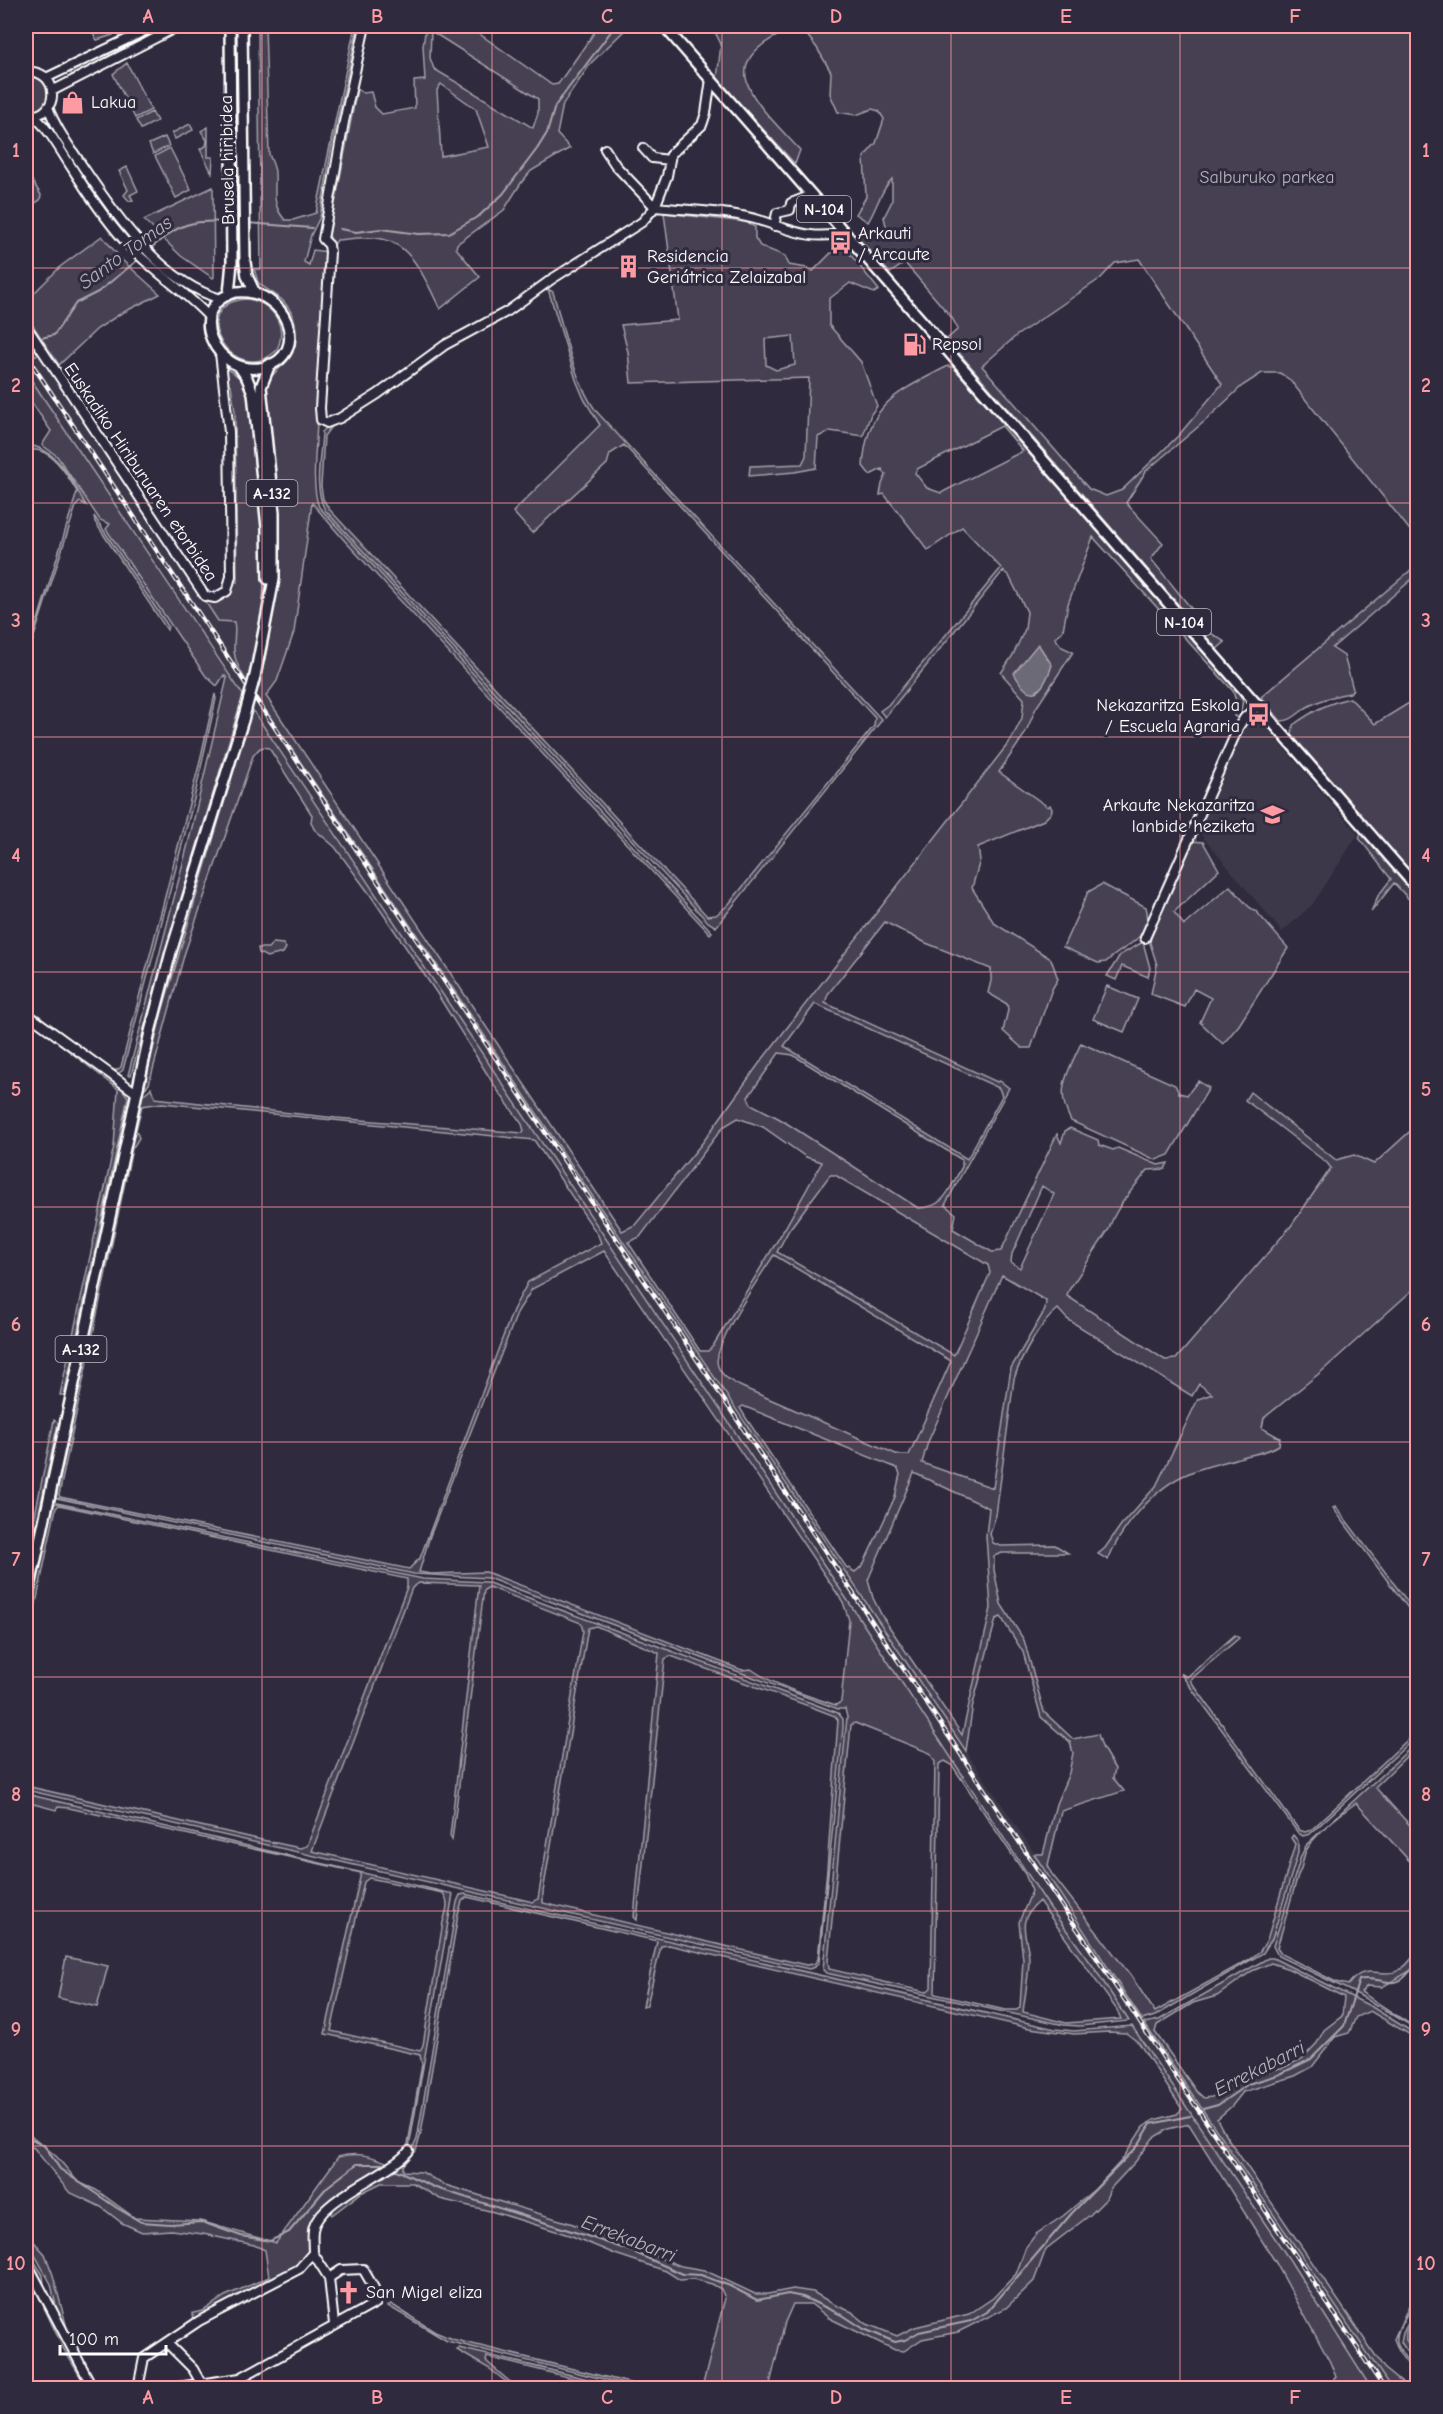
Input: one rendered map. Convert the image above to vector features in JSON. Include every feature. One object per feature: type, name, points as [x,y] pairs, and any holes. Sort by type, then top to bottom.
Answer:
[{"type":"main road","name":"Brusela hiribidea","points":[[225,297],[232,254],[230,26]]},
{"type":"main road","name":"Brusela hiribidea","points":[[243,26],[244,253],[247,276],[255,293]]},
{"type":"main road","name":"N-104","points":[[664,26],[1418,889]]},
{"type":"main road","points":[[255,293],[276,305],[288,326],[289,342],[280,358],[257,368],[240,366],[220,352],[209,333],[209,317],[212,310],[225,297],[255,293]]},
{"type":"main road","name":"A-132","points":[[26,1605],[135,1092],[171,952],[243,720],[266,623],[274,579],[275,526],[261,387],[270,364]]},
{"type":"main road","name":"A-132","points":[[240,366],[253,393],[264,499],[268,549],[266,623]]},
{"type":"street","points":[[46,78],[155,26]]},
{"type":"street","points":[[52,91],[179,26]]},
{"type":"street","points":[[365,26],[344,122],[323,239],[329,246],[330,252],[320,408],[321,420],[327,423],[340,418],[445,345],[508,311],[552,279],[642,222],[655,207],[667,176],[671,154],[702,125],[711,79]]},
{"type":"street","points":[[26,72],[37,73],[46,78],[52,91],[48,107],[56,125],[108,203],[132,233],[169,269],[201,292],[225,297]]},
{"type":"street","points":[[48,107],[29,115],[48,131],[100,209],[124,240],[161,276],[196,302],[209,317]]},
{"type":"street","points":[[643,148],[652,158],[670,160]]},
{"type":"street","points":[[605,149],[616,166],[655,207],[743,216],[811,237],[829,237],[845,232]]},
{"type":"street","points":[[774,226],[777,213],[790,210],[791,203],[812,195]]},
{"type":"street","name":"Euskadiko Hiriburuaren etorbidea","points":[[26,326],[205,596],[215,598],[227,591],[231,576],[229,432],[220,352]]},
{"type":"street","points":[[1145,938],[1239,726],[1245,717],[1258,706]]},
{"type":"street","points":[[26,1013],[135,1092]]},
{"type":"street","points":[[334,2324],[329,2278],[313,2253],[313,2229],[319,2216],[353,2190],[398,2163],[409,2151]]},
{"type":"street","points":[[138,2388],[144,2358],[200,2321],[299,2269],[313,2253]]},
{"type":"street","points":[[26,2261],[93,2388]]},
{"type":"street","points":[[170,2388],[240,2378],[376,2302],[374,2288],[363,2270],[341,2270],[329,2278]]},
{"type":"street","points":[[167,2343],[193,2369],[201,2383]]},
{"type":"shaded area","name":"Repsol","points":[[913,329],[928,346],[914,358],[899,341]]},
{"type":"shaded area","points":[[26,349],[30,356],[40,354],[203,598],[234,622],[237,634],[234,645],[236,663],[258,699],[1028,1843],[1221,2139],[1391,2388],[1371,2388],[1289,2259],[1093,1966],[1050,1908],[134,530],[30,381],[26,372]]},
{"type":"shaded area","points":[[1038,644],[1052,665],[1041,688],[1031,692],[1020,683],[1014,673]]},
{"type":"shaded area","name":"Arkaute Nekazaritza lanbide heziketa","points":[[1258,718],[1358,834],[1313,904],[1282,932],[1198,831],[1244,725]]},
{"type":"green space","points":[[89,26],[108,26],[113,35],[97,40]]},
{"type":"green space","points":[[162,26],[170,26],[118,52],[116,49]]},
{"type":"green space","points":[[258,26],[265,26],[269,154],[275,171],[276,203],[285,220],[293,220],[316,213],[355,26],[358,26],[332,146],[320,217],[311,235],[304,262],[309,265],[313,250],[327,252],[314,471],[319,507],[712,932],[710,934],[312,503],[294,632],[277,681],[266,696],[622,1231],[635,1225],[703,1142],[758,1065],[1011,740],[1022,718],[1024,699],[1001,673],[1013,655],[1025,629],[1027,612],[1009,576],[1003,571],[885,717],[880,711],[888,705],[1001,568],[962,527],[928,550],[884,494],[880,495],[886,475],[882,469],[870,475],[863,466],[871,427],[878,413],[888,402],[914,384],[948,366],[954,368],[1239,693],[1243,701],[1239,719],[1234,716],[1236,701],[1233,691],[1093,537],[1068,604],[1063,630],[1055,638],[1062,647],[1073,652],[1036,708],[1025,734],[999,772],[1048,807],[1050,805],[1051,813],[1044,820],[978,847],[980,860],[972,888],[994,923],[1051,959],[1058,979],[1052,989],[1031,1048],[1022,1048],[1003,1031],[1008,1010],[1007,1004],[988,993],[991,969],[926,943],[885,922],[828,994],[825,1003],[997,1082],[1000,1081],[1009,1088],[945,1205],[956,1214],[953,1229],[992,1252],[1001,1251],[1057,1134],[1061,1143],[1065,1131],[1070,1128],[1098,1140],[1099,1145],[1113,1150],[1118,1148],[1158,1165],[1168,1163],[1165,1169],[1148,1170],[1131,1191],[1067,1296],[1165,1360],[1176,1359],[1291,1226],[1331,1168],[1245,1100],[1250,1092],[1336,1160],[1354,1155],[1374,1164],[1417,1125],[1417,1286],[1321,1372],[1264,1418],[1262,1428],[1280,1438],[1279,1445],[1263,1452],[1199,1469],[1175,1480],[1140,1510],[1121,1535],[1108,1560],[1098,1554],[1156,1486],[1198,1399],[1212,1394],[1199,1384],[1192,1396],[1067,1319],[1058,1309],[1032,1341],[1014,1379],[996,1515],[990,1534],[993,1543],[1001,1546],[1055,1545],[1068,1553],[1002,1553],[994,1556],[994,1570],[1001,1604],[1024,1640],[1044,1712],[1073,1739],[1098,1734],[1102,1747],[1115,1769],[1113,1778],[1124,1791],[1061,1811],[1048,1865],[1051,1873],[1131,1976],[1155,2012],[1250,1959],[1260,1951],[1267,1940],[1295,1844],[1291,1838],[1293,1835],[1298,1841],[1298,1853],[1272,1939],[1263,1953],[1155,2016],[1142,2020],[1034,1854],[1043,1854],[1056,1804],[1069,1773],[1073,1753],[1070,1742],[1041,1717],[1023,1652],[1001,1617],[996,1619],[973,1704],[966,1751],[258,699],[236,660],[234,622],[218,621],[203,598],[223,599],[232,588],[233,582],[237,582],[235,412],[231,385],[226,385],[224,368],[226,368],[239,378],[249,392],[261,498],[264,533],[263,604],[258,639],[249,673],[259,685],[274,606],[280,537],[278,495],[266,389],[271,377],[290,356],[296,332],[289,309],[281,299],[258,282],[254,269],[261,269]],"holes":[[[1002,426],[1023,451],[941,493],[927,488],[915,473],[917,469]],[[815,1004],[999,1088],[1002,1096],[967,1159],[784,1046]],[[779,1053],[793,1055],[962,1160],[962,1167],[941,1201],[935,1205],[918,1208],[780,1119],[751,1104],[748,1097]],[[738,1118],[763,1127],[806,1157],[822,1162],[785,1228],[708,1351],[700,1351],[628,1242],[640,1237],[723,1127]],[[830,1175],[835,1175],[988,1265],[990,1273],[954,1355],[777,1252],[789,1230]],[[1042,1186],[1054,1194],[1020,1268],[1011,1262],[1012,1254]],[[774,1255],[951,1361],[909,1455],[898,1455],[742,1387],[722,1373],[718,1366],[722,1344],[738,1310]],[[1002,1275],[1046,1301],[1045,1310],[1011,1368],[993,1488],[922,1463],[928,1442]],[[743,1406],[897,1468],[900,1474],[895,1497],[863,1565],[855,1572],[846,1567],[746,1418],[740,1408]],[[914,1473],[989,1508],[986,1536],[991,1608],[962,1735],[882,1616],[873,1598],[868,1580]]]},
{"type":"green space","points":[[426,26],[468,26],[552,85],[558,84],[594,33],[587,26],[629,26],[591,63],[563,104],[557,134],[570,148],[531,171],[504,210],[457,244],[456,248],[480,277],[440,309],[416,263],[398,246],[387,240],[365,238],[337,240],[333,247],[329,235],[357,89],[363,93],[371,92],[375,107],[382,114],[415,108],[414,81],[425,80],[423,46]],"holes":[[[431,31],[538,99],[538,113],[533,128],[434,69],[430,58]],[[441,84],[476,109],[489,147],[441,156],[437,90]]]},
{"type":"green space","points":[[712,26],[800,26],[771,39],[753,53],[746,67],[747,82],[755,98],[800,150],[795,164],[717,79],[721,44]]},
{"type":"green space","name":"Salburuko parkea","points":[[800,26],[1417,26],[1417,539],[1290,380],[1280,373],[1262,373],[1242,386],[1146,471],[1126,503],[1163,543],[1151,559],[1212,634],[1225,642],[1217,649],[947,339],[958,329],[952,318],[905,263],[890,273],[857,237],[857,233],[887,230],[884,217],[892,201],[892,179],[884,189],[868,222],[856,214],[866,197],[864,157],[876,143],[884,119],[879,111],[872,109],[856,115],[838,112],[830,94],[831,72],[817,48]],"holes":[[[1139,259],[1222,384],[1178,436],[1122,490],[1106,496],[1089,489],[982,366],[1016,336],[1101,278],[1115,263]]]},
{"type":"green space","points":[[234,38],[239,38],[241,256],[236,256]]},
{"type":"green space","points":[[108,53],[110,56],[72,75],[70,72]]},
{"type":"green space","points":[[127,63],[151,110],[135,118],[113,74]]},
{"type":"green space","points":[[26,77],[39,79],[44,84],[48,97],[46,103],[35,111],[26,111]]},
{"type":"green space","points":[[152,112],[157,121],[141,129],[136,120]]},
{"type":"green space","points":[[190,124],[193,130],[175,139],[172,133]]},
{"type":"green space","points":[[208,127],[208,157],[213,157],[212,173],[200,149],[206,146],[207,140],[201,131]]},
{"type":"green space","points":[[165,137],[169,146],[153,154],[149,144]]},
{"type":"green space","points":[[170,148],[191,190],[176,198],[155,156]]},
{"type":"green space","points":[[127,167],[138,191],[130,195],[133,200],[129,201],[124,195],[128,190],[119,171]]},
{"type":"green space","points":[[26,171],[41,195],[40,200],[26,209]]},
{"type":"green space","points":[[83,172],[99,196],[185,285],[183,288],[153,263],[127,236],[81,175]]},
{"type":"green space","points":[[213,187],[213,278],[181,256],[144,220]]},
{"type":"green space","points":[[664,213],[746,222],[755,227],[755,238],[760,246],[785,256],[789,265],[813,271],[831,253],[846,249],[879,290],[874,293],[850,283],[829,299],[829,325],[861,362],[877,406],[871,414],[863,436],[830,431],[818,437],[816,468],[749,476],[750,466],[802,464],[806,456],[809,378],[631,383],[628,352],[621,325],[678,320]],"holes":[[[793,336],[795,365],[776,370],[766,365],[765,339]]]},
{"type":"green space","points":[[102,236],[122,260],[160,294],[120,314],[97,329],[59,365],[26,315],[26,301],[61,266]]},
{"type":"green space","points":[[548,289],[553,292],[575,369],[596,411],[882,720],[716,927],[708,922],[325,510],[321,501],[319,472],[322,432],[435,356],[438,358],[375,401],[330,428],[324,436],[321,486],[323,499],[329,509],[707,916],[716,915],[728,905],[874,726],[875,718],[624,445],[610,454],[607,464],[532,533],[513,512],[600,425],[584,399],[576,380]]},
{"type":"green space","points":[[245,299],[263,304],[276,316],[279,324],[280,342],[276,351],[260,360],[245,360],[231,353],[222,342],[216,329],[218,315],[227,305]]},
{"type":"green space","points":[[26,333],[39,354],[30,357],[26,349]]},
{"type":"green space","points":[[26,372],[243,695],[173,925],[131,1075],[128,1075],[189,840],[227,678],[224,675],[217,686],[205,675],[106,529],[110,524],[100,520],[57,456],[42,445],[51,431],[26,394]]},
{"type":"green space","points":[[26,445],[37,447],[55,459],[69,476],[86,505],[80,502],[76,506],[31,646],[26,670],[26,659],[77,492],[68,477],[50,456],[34,450],[26,451]]},
{"type":"green space","points":[[94,516],[168,626],[167,630],[95,522]]},
{"type":"green space","points":[[1417,562],[1417,575],[1332,648],[1344,656],[1353,689],[1350,693],[1321,701],[1286,721],[1281,721],[1261,697],[1412,569]]},
{"type":"green space","points":[[215,694],[216,699],[194,799],[123,1070],[116,1075],[26,1009],[26,1006],[100,1062],[113,1070],[121,1067],[199,765]]},
{"type":"green space","points":[[1350,698],[1375,724],[1417,698],[1417,880],[1292,735],[1293,725],[1307,716],[1326,705]]},
{"type":"green space","points":[[252,709],[854,1610],[1050,1908],[1093,1966],[1129,2021],[1080,2026],[1064,2025],[826,1973],[823,1970],[847,1717],[845,1709],[838,1709],[488,1578],[414,1574],[56,1498],[140,1102],[142,1096],[151,1088],[155,1098],[336,1118],[523,1133],[524,1131],[522,1124],[371,896],[335,847],[314,829],[311,822],[312,815],[269,748],[266,747],[258,750],[253,756],[185,952],[149,1084],[144,1089],[161,1015]],"holes":[[[162,1103],[534,1140],[598,1235],[601,1243],[528,1282],[513,1310],[420,1558],[409,1569],[60,1497],[132,1149],[139,1138],[136,1130],[142,1106]],[[604,1251],[843,1602],[849,1620],[841,1702],[836,1705],[803,1694],[770,1681],[751,1669],[742,1670],[486,1572],[431,1574],[419,1572],[430,1536],[518,1311],[532,1289]],[[855,1723],[930,1753],[935,1762],[931,1988],[926,1992],[829,1969],[851,1725]],[[945,1761],[952,1765],[1025,1874],[1032,1891],[1019,1922],[1023,1960],[1020,2007],[1017,2010],[1005,2010],[935,1994],[939,1764]],[[1039,1901],[1117,2010],[1121,2019],[1066,2023],[1023,2012],[1029,1965],[1024,1929],[1027,1916]]]},
{"type":"green space","points":[[1361,833],[1417,898],[1417,908],[1394,883],[1371,912],[1378,896],[1391,879],[1359,838]]},
{"type":"green space","points":[[1192,841],[1203,842],[1219,870],[1174,912],[1184,925],[1230,886],[1249,907],[1256,911],[1288,948],[1239,1025],[1223,1044],[1200,1022],[1211,998],[1194,989],[1185,1007],[1151,994],[1157,965],[1150,943],[1151,936]]},
{"type":"green space","points":[[1102,884],[1146,907],[1148,918],[1142,933],[1136,939],[1106,962],[1098,963],[1063,947],[1088,892]]},
{"type":"green space","points":[[1143,942],[1150,968],[1148,977],[1122,966],[1116,980],[1107,976],[1120,955]]},
{"type":"green space","points":[[273,943],[283,944],[286,948],[283,953],[267,957],[259,953],[258,948],[268,948]]},
{"type":"green space","points":[[1107,986],[1138,999],[1124,1032],[1093,1019]]},
{"type":"green space","points":[[26,1016],[122,1089],[128,1097],[64,1395],[60,1395],[114,1146],[118,1089]]},
{"type":"green space","points":[[1081,1043],[1175,1085],[1179,1093],[1187,1095],[1198,1081],[1209,1088],[1169,1155],[1156,1160],[1071,1121],[1066,1110],[1063,1090]]},
{"type":"green space","points":[[54,1420],[58,1423],[26,1574],[26,1560]]},
{"type":"green space","points":[[57,1503],[423,1579],[486,1582],[838,1713],[843,1719],[843,1728],[819,1962],[815,1967],[809,1969],[26,1790],[26,1786],[262,1840],[300,1848],[307,1846],[407,1587],[407,1579],[59,1505],[56,1508],[26,1651],[26,1634],[53,1504]],"holes":[[[419,1583],[479,1585],[450,1836],[452,1840],[484,1590],[489,1587],[581,1623],[583,1631],[538,1899],[533,1902],[312,1851],[412,1588]],[[596,1626],[659,1653],[634,1917],[637,1920],[665,1659],[671,1656],[835,1716],[838,1720],[827,1869],[818,1959],[814,1964],[806,1965],[543,1903],[588,1628]]]},
{"type":"green space","points":[[1336,1507],[1417,1614],[1417,1620],[1333,1508]]},
{"type":"green space","points":[[1235,1635],[1239,1638],[1190,1680],[1299,1830],[1305,1832],[1311,1830],[1417,1731],[1417,1736],[1310,1834],[1303,1836],[1298,1833],[1180,1673],[1187,1677]]},
{"type":"green space","points":[[1417,1742],[1417,1746],[1375,1787],[1417,1833],[1417,1869],[1356,1803],[1323,1830],[1307,1849],[1277,1948],[1281,1954],[1336,1982],[1348,1985],[1357,1976],[1365,1973],[1398,1971],[1417,1951],[1417,1967],[1382,1987],[1367,1986],[1361,1992],[1417,2029],[1359,1995],[1278,1956],[1273,1946],[1301,1856],[1307,1844]]},
{"type":"green space","points":[[26,1794],[453,1894],[409,2148],[401,2158],[317,2212],[311,2226],[309,2251],[301,2262],[289,2271],[194,2321],[193,2313],[203,2311],[225,2296],[269,2277],[265,2250],[254,2245],[203,2234],[171,2230],[142,2232],[122,2223],[101,2207],[69,2192],[34,2148],[26,2144],[26,2131],[57,2157],[78,2182],[96,2190],[135,2218],[200,2221],[276,2243],[338,2157],[363,2155],[388,2163],[402,2155],[408,2144],[422,2064],[420,2055],[325,2034],[361,1873],[69,1808],[58,1807],[56,1810],[26,1802]],"holes":[[[369,1878],[443,1893],[447,1908],[423,2045],[420,2051],[331,2031],[364,1882]]]},
{"type":"green space","points":[[465,1894],[1055,2029],[1074,2031],[1132,2026],[1289,2259],[1371,2388],[1340,2388],[1338,2383],[1332,2388],[1326,2388],[1336,2377],[1330,2362],[1276,2263],[1189,2124],[1168,2129],[1153,2138],[1136,2161],[1110,2189],[1106,2199],[1090,2215],[1046,2249],[1034,2281],[1006,2308],[958,2332],[922,2339],[904,2351],[895,2350],[829,2318],[811,2304],[793,2304],[785,2322],[769,2388],[702,2388],[725,2298],[721,2289],[712,2284],[693,2279],[680,2280],[666,2271],[615,2254],[572,2236],[494,2212],[440,2199],[413,2183],[381,2183],[361,2193],[332,2215],[328,2209],[402,2163],[411,2152],[417,2139],[460,1895]],"holes":[[[467,1897],[657,1941],[643,2006],[647,2005],[661,1946],[669,1945],[1029,2028],[1074,2034],[1126,2033],[1139,2043],[1182,2109],[1177,2114],[1154,2120],[1143,2127],[1122,2160],[1095,2189],[1063,2216],[1036,2234],[1026,2247],[1016,2274],[993,2298],[969,2314],[915,2327],[897,2336],[867,2324],[852,2312],[813,2292],[793,2289],[755,2294],[704,2270],[681,2266],[573,2224],[442,2184],[422,2172],[403,2171],[403,2166],[416,2151],[421,2133],[462,1901]]]},
{"type":"green space","points":[[66,1957],[108,1966],[97,2007],[58,1998]]},
{"type":"green space","points":[[1268,1958],[1273,1958],[1372,2007],[1417,2035],[1417,2039],[1370,2011],[1356,2017],[1349,2033],[1335,2037],[1312,2067],[1295,2076],[1243,2092],[1217,2119],[1384,2368],[1405,2388],[1391,2388],[1144,2023],[1159,2020]],"holes":[[[1271,1963],[1289,1969],[1344,1997],[1342,2016],[1324,2030],[1317,2043],[1302,2059],[1285,2067],[1238,2078],[1212,2097],[1204,2098],[1196,2091],[1155,2032],[1157,2025],[1193,2003],[1217,1996],[1252,1971]]]},
{"type":"green space","points":[[26,2233],[45,2254],[53,2275],[68,2332],[66,2333],[51,2284],[30,2246],[26,2243]]},
{"type":"green space","points":[[26,2248],[43,2275],[44,2285],[26,2253]]},
{"type":"green space","points":[[26,2264],[60,2337],[90,2388],[87,2388],[63,2348],[26,2269]]},
{"type":"green space","points":[[1417,2287],[1414,2301],[1399,2328],[1397,2341],[1417,2377],[1400,2354],[1394,2339]]},
{"type":"green space","points":[[391,2304],[435,2332],[452,2339],[650,2388],[640,2388],[447,2341],[388,2306]]},
{"type":"green space","points":[[1417,2306],[1406,2332],[1406,2340],[1417,2357],[1417,2368],[1401,2342],[1403,2333]]},
{"type":"green space","points":[[459,2348],[625,2388],[612,2388],[487,2357],[486,2361],[517,2388],[514,2388],[490,2369],[457,2350]]},
{"type":"waterway","name":"Santo Tomas","points":[[340,229],[356,232],[381,229],[419,234],[449,233],[479,216],[503,194],[537,149],[547,133],[555,106],[615,26]]},
{"type":"waterway","name":"Santo Tomas","points":[[150,249],[169,234],[186,225],[229,222]]},
{"type":"waterway","name":"Santo Tomas","points":[[247,223],[312,228]]},
{"type":"waterway","name":"Santo Tomas","points":[[41,338],[54,335],[76,303],[98,292],[139,259]]},
{"type":"waterway","name":"Santo Tomas","points":[[26,346],[33,343]]},
{"type":"waterway","name":"Errekabarri","points":[[1203,2109],[1218,2105],[1248,2084],[1278,2075],[1311,2059],[1344,2026],[1359,1980],[1396,1982],[1418,1963]]},
{"type":"waterway","name":"Errekabarri","points":[[392,2168],[436,2188],[631,2251],[683,2274],[701,2275],[757,2300],[788,2294],[803,2297],[844,2316],[864,2329],[895,2342],[905,2340],[919,2332],[971,2321],[987,2312],[1072,2213],[1137,2147],[1151,2124],[1190,2116]]},
{"type":"waterway","name":"Errekabarri","points":[[26,2136],[44,2145],[60,2169],[141,2222],[170,2224],[202,2222],[241,2236],[270,2241],[289,2232],[327,2187],[357,2164],[387,2166]]},
{"type":"railway","points":[[26,355],[1384,2388]]},
{"type":"place","name":"Lakua","points":[[73,102]]},
{"type":"place","name":"Arkauti / Arcaute","points":[[840,243]]},
{"type":"place","name":"Residencia Geriátrica Zelaizabal","points":[[629,266]]},
{"type":"place","name":"Repsol","points":[[914,344]]},
{"type":"place","name":"Nekazaritza Eskola / Escuela Agraria","points":[[1258,715]]},
{"type":"place","name":"Arkaute Nekazaritza lanbide heziketa","points":[[1273,815]]},
{"type":"place","name":"San Migel eliza","points":[[348,2292]]}]
